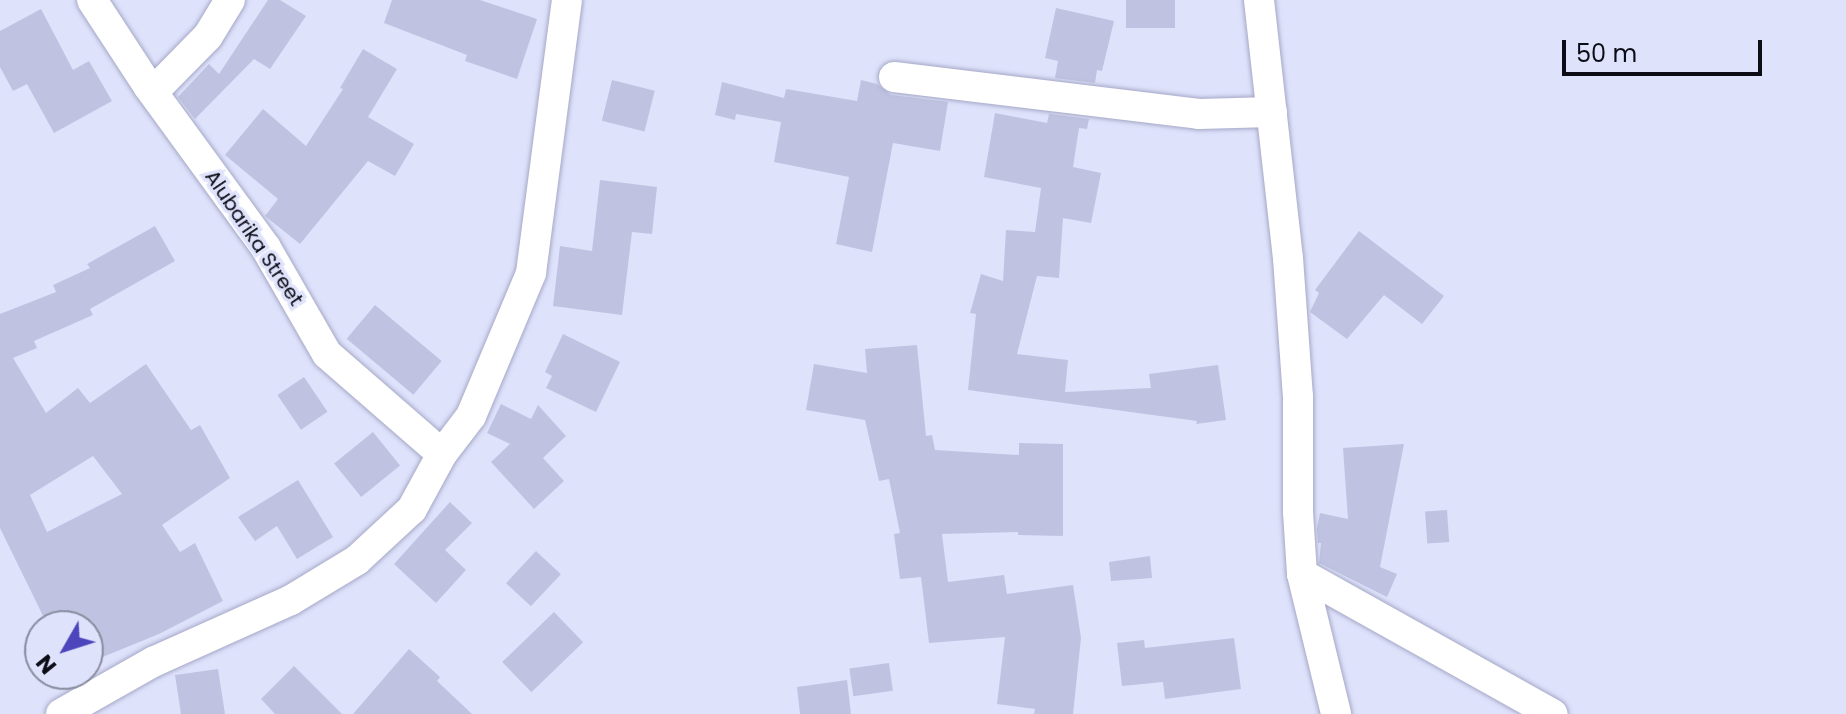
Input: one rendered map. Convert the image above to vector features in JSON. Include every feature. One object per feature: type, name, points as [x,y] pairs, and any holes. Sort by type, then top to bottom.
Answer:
[{"type":"street","name":"Alubarika Street","points":[[92,0],[153,92],[266,248],[327,354],[442,454]]},
{"type":"street","points":[[153,92],[208,36],[230,0]]},
{"type":"street","points":[[61,714],[153,662],[291,600],[357,560],[412,509],[442,454],[471,416],[531,273],[567,0]]},
{"type":"street","points":[[1259,0],[1298,396],[1298,512],[1302,574],[1336,714]]},
{"type":"street","points":[[894,77],[1199,114],[1272,112]]},
{"type":"street","points":[[1302,574],[1552,714]]},
{"type":"building","points":[[268,0],[280,0],[306,16],[270,69],[254,59],[195,119],[178,97],[209,64],[219,74]]},
{"type":"building","points":[[392,0],[480,0],[537,19],[517,79],[465,61],[467,55],[384,23]]},
{"type":"building","points":[[1126,0],[1175,0],[1175,28],[1126,28]]},
{"type":"building","points":[[1056,8],[1114,21],[1102,71],[1097,70],[1095,83],[1055,78],[1058,61],[1045,58]]},
{"type":"building","points":[[41,9],[73,70],[89,61],[112,101],[54,133],[27,84],[13,91],[0,67],[0,31]]},
{"type":"building","points":[[363,49],[397,69],[368,117],[414,144],[395,176],[368,161],[300,244],[265,216],[278,199],[225,155],[263,109],[306,146],[343,89],[340,88]]},
{"type":"building","points":[[612,80],[655,91],[645,131],[602,121]]},
{"type":"building","points":[[861,80],[877,84],[891,95],[948,102],[940,151],[893,143],[872,252],[836,244],[849,177],[774,162],[781,122],[736,114],[735,120],[715,115],[722,82],[784,98],[786,89],[857,101]]},
{"type":"building","points":[[995,113],[1047,123],[1049,114],[1089,119],[1087,129],[1079,128],[1073,167],[1101,173],[1091,223],[1063,218],[1059,278],[1037,276],[1017,354],[1068,360],[1065,392],[1151,388],[1149,374],[1218,365],[1226,420],[1196,424],[1197,421],[968,390],[976,314],[970,313],[981,274],[1003,281],[1006,230],[1035,232],[1041,188],[984,177]]},
{"type":"building","points":[[600,180],[657,187],[652,234],[632,232],[622,315],[553,306],[560,246],[592,251]]},
{"type":"building","points":[[155,226],[175,261],[90,309],[93,315],[34,341],[37,348],[13,358],[46,413],[78,388],[90,403],[146,364],[191,430],[200,425],[230,478],[162,525],[180,552],[195,543],[223,601],[159,634],[104,656],[104,610],[40,610],[0,528],[0,314],[56,292],[53,285],[90,268],[87,264]],"holes":[[[93,456],[122,494],[47,532],[30,495]]]},
{"type":"building","points":[[1359,231],[1444,296],[1422,324],[1384,295],[1347,339],[1310,312],[1319,293],[1315,290]]},
{"type":"building","points":[[375,305],[442,361],[413,395],[347,339]]},
{"type":"building","points":[[563,334],[620,362],[596,412],[546,388],[552,376],[545,372]]},
{"type":"building","points":[[917,345],[926,436],[932,435],[935,450],[1019,455],[1019,443],[1063,444],[1063,536],[1018,535],[1018,532],[942,534],[948,582],[1004,575],[1007,594],[1073,585],[1081,638],[1073,714],[1034,714],[1035,709],[997,704],[1005,637],[929,643],[921,577],[900,579],[894,534],[900,533],[889,479],[879,481],[865,420],[806,410],[814,364],[867,373],[865,349]]},
{"type":"building","points":[[304,377],[327,412],[301,430],[277,395]]},
{"type":"building","points":[[501,404],[531,419],[538,405],[566,436],[543,458],[564,481],[534,509],[491,462],[510,444],[487,433]]},
{"type":"building","points":[[373,432],[400,465],[361,497],[334,463]]},
{"type":"building","points":[[1404,444],[1380,567],[1397,574],[1387,597],[1319,563],[1321,543],[1318,543],[1317,528],[1320,513],[1348,519],[1343,448]]},
{"type":"building","points":[[298,480],[333,537],[297,559],[277,526],[255,541],[238,517]]},
{"type":"building","points":[[450,502],[472,523],[445,550],[466,570],[436,603],[394,564]]},
{"type":"building","points":[[1447,510],[1449,542],[1427,543],[1425,512]]},
{"type":"building","points":[[536,551],[561,574],[531,606],[506,583]]},
{"type":"building","points":[[1150,556],[1152,578],[1111,581],[1109,562]]},
{"type":"building","points":[[554,612],[583,642],[531,692],[502,662]]},
{"type":"building","points":[[1234,638],[1241,689],[1165,699],[1163,682],[1122,686],[1117,643],[1144,640],[1145,648]]},
{"type":"building","points":[[409,649],[440,677],[437,681],[472,714],[353,714]]},
{"type":"building","points":[[889,663],[893,691],[853,696],[849,669]]},
{"type":"building","points":[[294,666],[342,714],[275,714],[261,699]]},
{"type":"building","points":[[218,669],[225,714],[181,714],[175,675]]},
{"type":"building","points":[[847,680],[851,714],[800,714],[797,687]]}]
